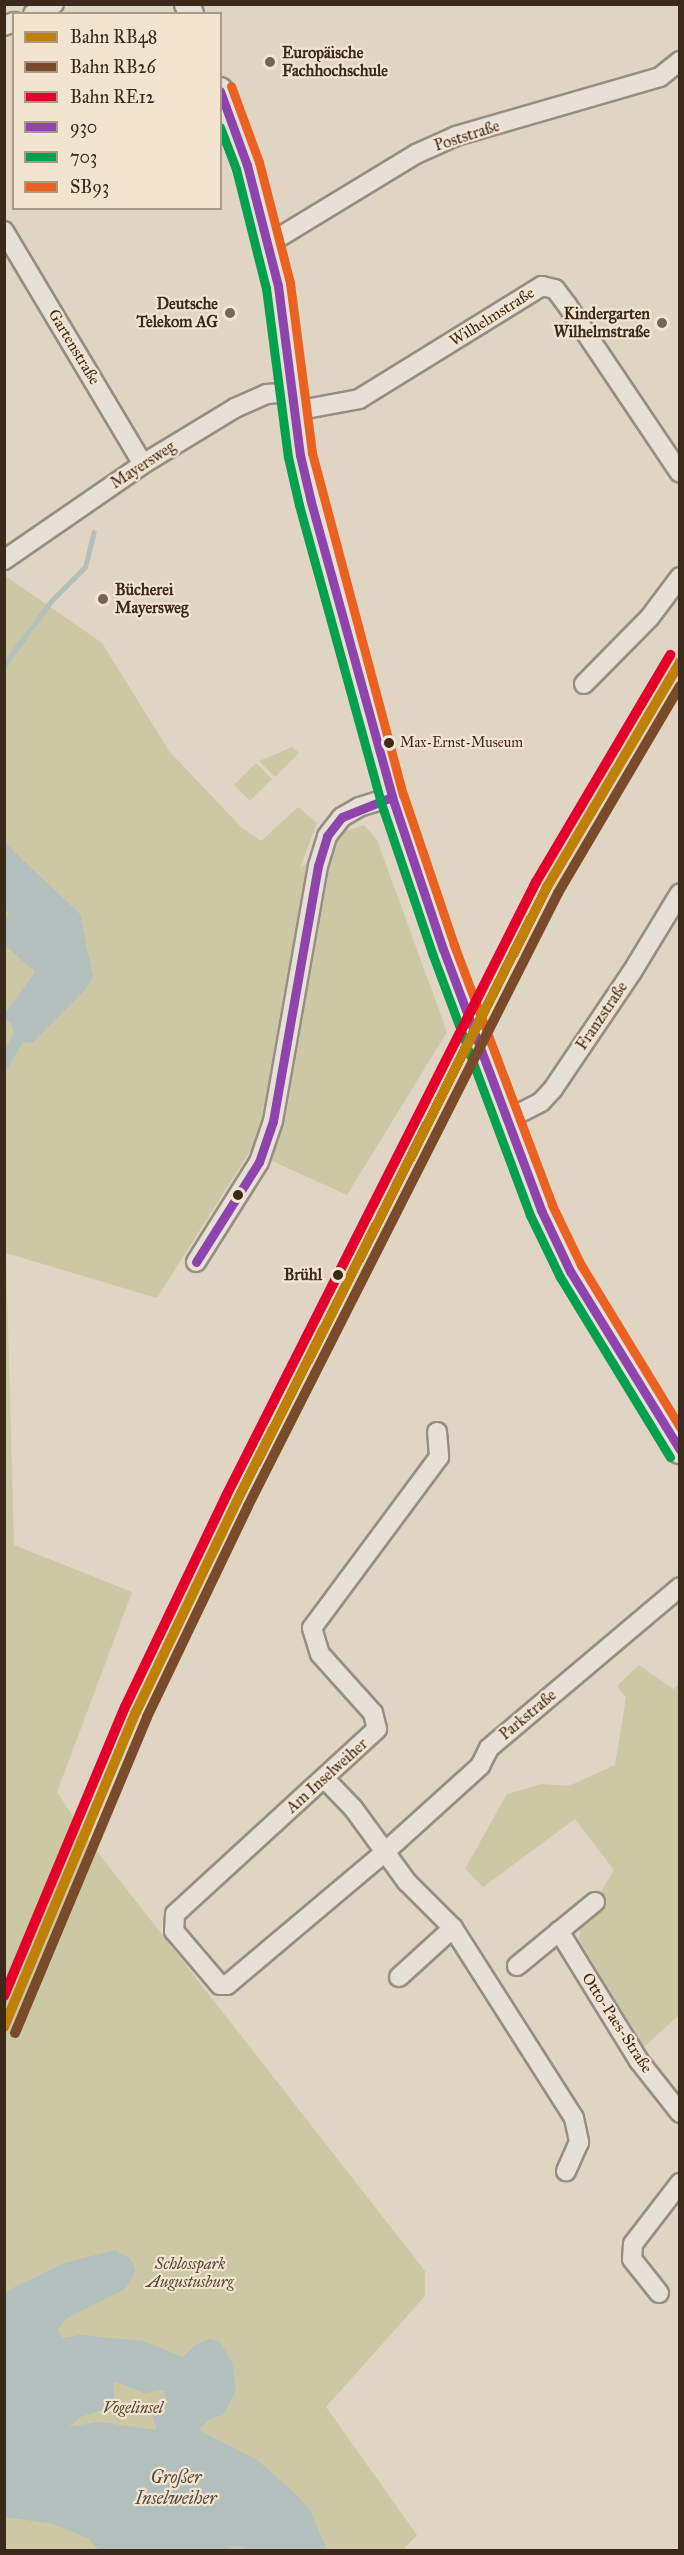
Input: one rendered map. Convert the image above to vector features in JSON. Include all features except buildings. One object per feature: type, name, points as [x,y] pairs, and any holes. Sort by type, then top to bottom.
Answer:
[{"type":"main road","points":[[222,96],[247,165],[268,244],[278,286],[293,401],[311,502],[392,797],[506,1120],[570,1271],[680,1451]]},
{"type":"street","points":[[37,12],[54,4]]},
{"type":"street","name":"Poststraße","points":[[268,244],[416,153],[456,136],[660,77],[680,62]]},
{"type":"street","name":"Gartenstraße","points":[[4,231],[143,464]]},
{"type":"street","name":"Wilhelmstraße","points":[[293,401],[359,399],[542,286],[555,289],[567,305],[680,473]]},
{"type":"street","name":"Mayersweg","points":[[4,560],[143,464],[235,408],[266,394],[293,401]]},
{"type":"street","points":[[584,684],[650,617],[680,577]]},
{"type":"street","points":[[196,1262],[259,1162],[273,1121],[318,866],[327,836],[342,817],[359,807],[392,797]]},
{"type":"street","name":"Franzstraße","points":[[506,1120],[541,1102],[553,1089],[632,972],[680,893]]},
{"type":"street","name":"Am Inselweiher","points":[[191,1953],[174,1931],[175,1914],[371,1737],[377,1729],[376,1720],[320,1654],[312,1628],[440,1457],[437,1432]]},
{"type":"street","name":"Parkstraße","points":[[191,1953],[211,1979],[220,1985],[228,1985],[386,1851],[480,1766],[489,1748],[680,1587]]},
{"type":"street","points":[[324,1778],[386,1851],[407,1882],[453,1928],[574,2118],[579,2142],[566,2171]]},
{"type":"street","points":[[518,1966],[595,1902]]},
{"type":"street","points":[[399,1977],[453,1928]]},
{"type":"street","name":"Otto-Paes-Straße","points":[[559,1931],[639,2061],[680,2113]]},
{"type":"street","points":[[659,2293],[632,2259],[633,2244],[680,2183]]},
{"type":"green space","name":"Schlosspark Augustusburg","points":[[4,575],[102,643],[169,751],[241,827],[261,841],[298,807],[317,823],[300,868],[307,863],[318,837],[315,858],[344,832],[364,825],[377,840],[447,1032],[347,1195],[250,1151],[157,1298],[6,1253],[14,1545],[132,1592],[57,1792],[92,1845],[425,2271],[425,2296],[326,2407],[417,2535],[403,2550],[5,2550]]},
{"type":"green space","points":[[292,747],[299,753],[275,777],[259,761]]},
{"type":"green space","points":[[256,763],[272,779],[250,801],[234,785]]},
{"type":"green space","points":[[639,1665],[673,1689],[679,1685],[679,2015],[644,2047],[579,1940],[580,1929],[595,1913],[602,1890],[614,1870],[575,1819],[483,1887],[465,1869],[507,1794],[542,1784],[569,1786],[615,1765],[626,1697],[617,1686]]},
{"type":"water","points":[[5,843],[80,914],[93,977],[87,988],[33,1042],[22,1043],[5,1073],[5,1050],[14,1033],[11,1023],[5,1020],[5,1013],[35,972],[5,945],[5,920],[9,913],[4,910]]},
{"type":"water","name":"Großer Inselweiher","points":[[115,2250],[130,2258],[136,2270],[125,2289],[67,2318],[58,2330],[63,2338],[80,2335],[144,2341],[183,2357],[195,2345],[209,2339],[219,2341],[232,2362],[236,2390],[223,2415],[209,2419],[199,2430],[257,2460],[295,2493],[310,2510],[327,2550],[250,2550],[237,2546],[224,2550],[99,2550],[88,2538],[54,2524],[5,2517],[5,2292],[64,2263]],"holes":[[[113,2381],[144,2393],[164,2390],[168,2403],[152,2413],[157,2430],[98,2422],[69,2427],[80,2417],[106,2409],[114,2402]]]},
{"type":"waterway","points":[[4,665],[51,601],[85,567],[94,532]]},
{"type":"rail line","name":"RE12","points":[[4,1996],[125,1707],[226,1496],[536,882],[670,655]]},
{"type":"rail line","name":"RB48","points":[[4,2027],[136,1712],[237,1501],[547,887],[680,662]]},
{"type":"rail line","name":"RB26","points":[[15,2033],[147,1717],[248,1506],[558,893],[680,686]]},
{"type":"transit line","name":"SB93","points":[[231,86],[259,162],[290,283],[312,453],[403,794],[454,945],[552,1205],[581,1265],[680,1427]]},
{"type":"transit line","name":"930","points":[[222,96],[247,165],[278,286],[300,455],[311,502],[392,797],[443,949],[541,1210],[570,1271],[680,1450]]},
{"type":"transit line","name":"703","points":[[222,132],[236,169],[266,288],[288,457],[299,505],[380,800],[432,953],[530,1215],[560,1277],[670,1457]]},
{"type":"transit line","name":"930","points":[[196,1262],[259,1162],[273,1121],[318,866],[327,836],[342,817],[392,797]]},
{"type":"place","name":"Europäische Fachhochschule","points":[[270,62]]},
{"type":"place","name":"Deutsche Telekom AG","points":[[230,313]]},
{"type":"place","name":"Kindergarten Wilhelmstraße","points":[[662,323]]},
{"type":"place","name":"Bücherei Mayersweg","points":[[103,599]]},
{"type":"place","name":"Max-Ernst-Museum","points":[[389,743]]},
{"type":"place","name":"Brühl","points":[[338,1275]]},
{"type":"park label","name":"Vogelinsel","points":[[133,2408]]}]
